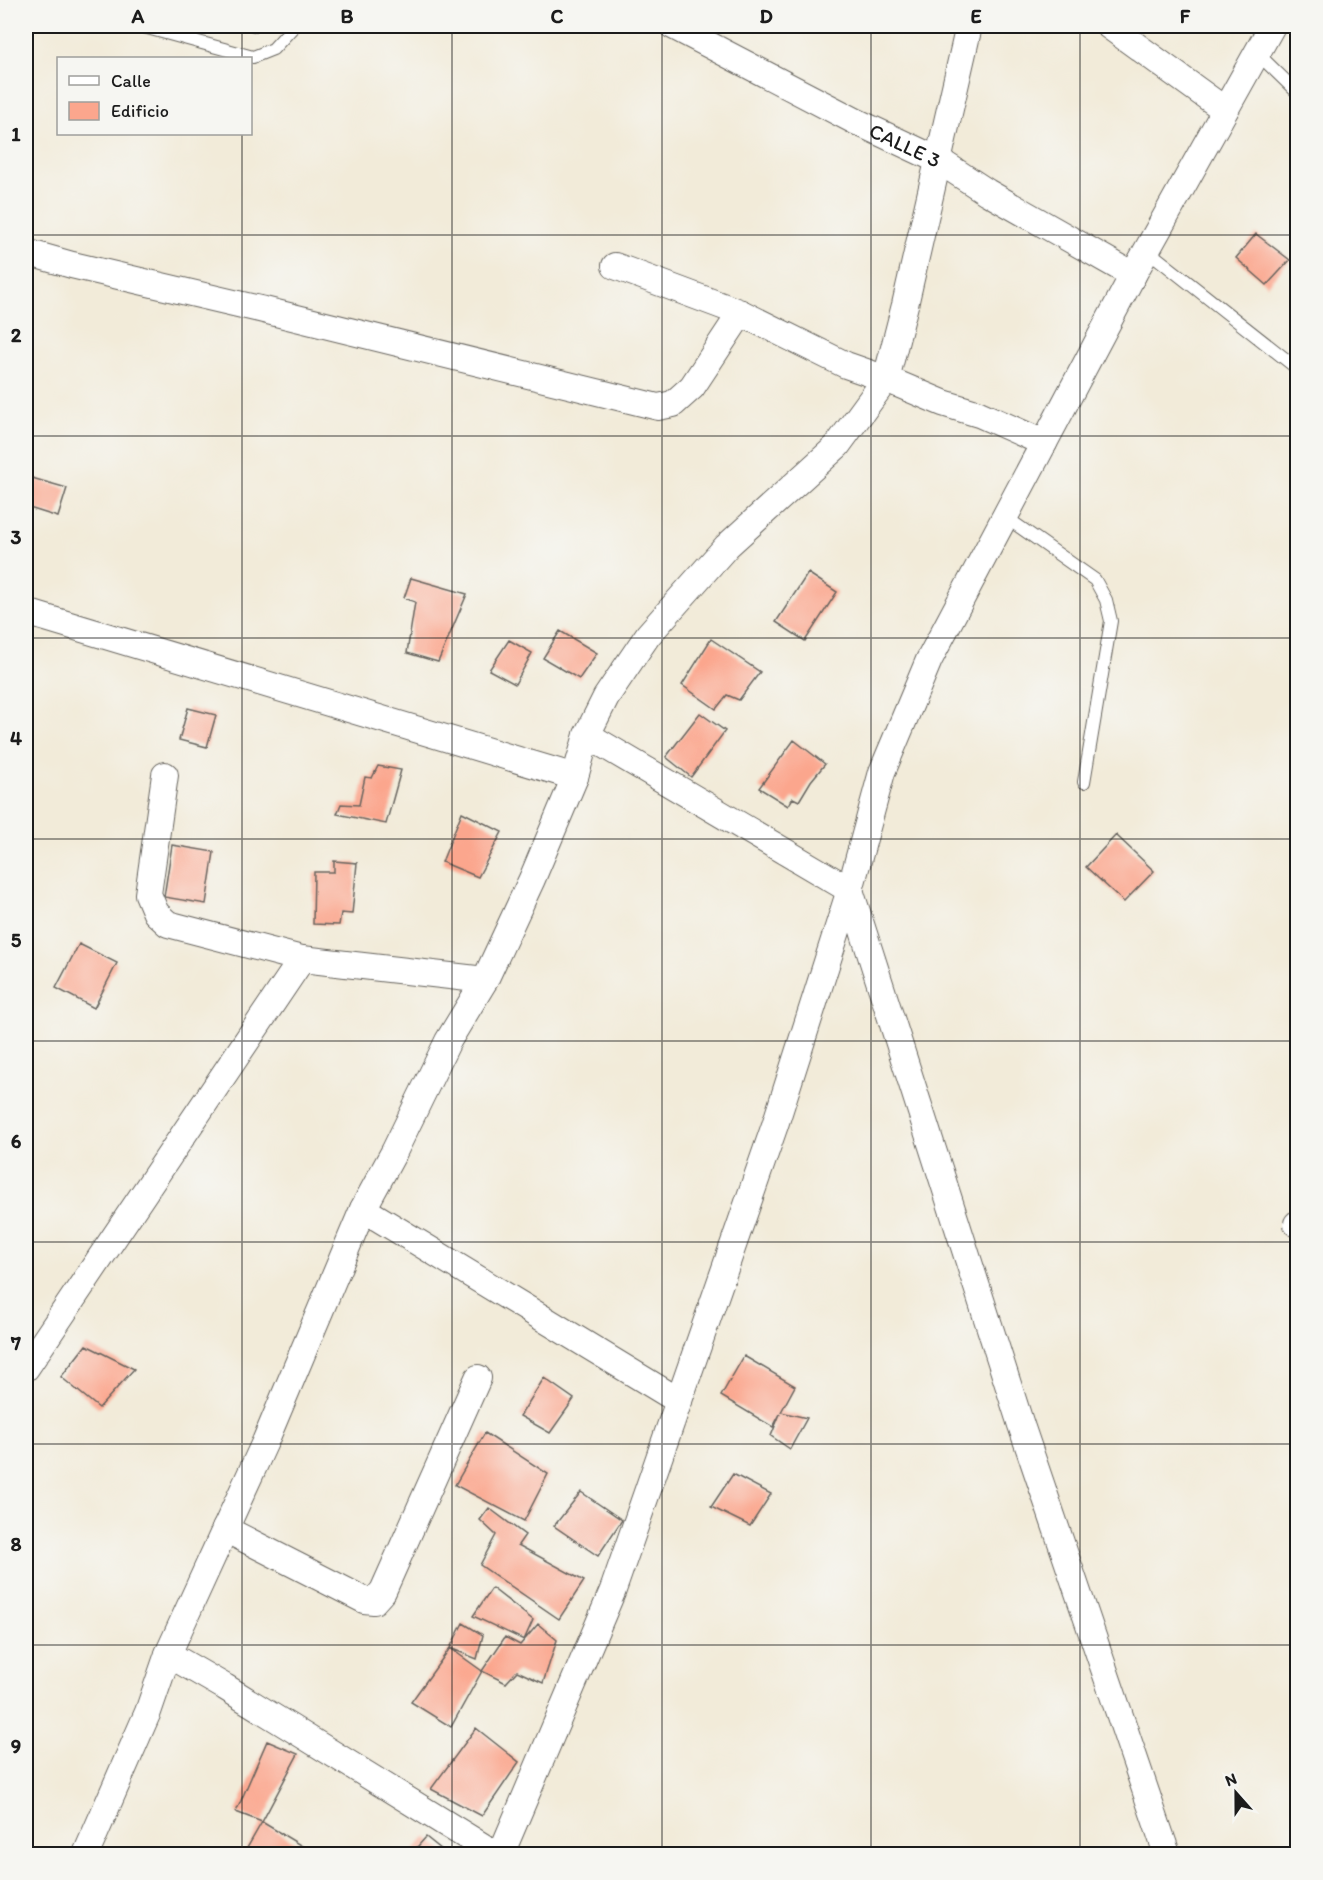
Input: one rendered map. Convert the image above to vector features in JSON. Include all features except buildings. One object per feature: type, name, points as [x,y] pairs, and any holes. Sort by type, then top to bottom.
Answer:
[{"type":"street","name":"CALLE 3","points":[[673,26],[855,121],[938,160],[987,192],[1133,275]]},
{"type":"street","points":[[86,1854],[148,1712],[168,1654],[265,1442],[363,1209],[394,1152],[448,1041],[485,980],[532,879],[575,777],[587,735],[606,697],[648,635],[727,546],[837,446],[886,379],[906,305],[969,26]]},
{"type":"street","points":[[1109,26],[1225,110]]},
{"type":"street","points":[[501,1854],[613,1590],[775,1125],[850,890],[882,772],[928,660],[1133,275],[1272,26]]},
{"type":"street","points":[[26,252],[658,407],[673,404],[692,387],[741,313]]},
{"type":"street","points":[[615,266],[741,313],[846,365],[943,403],[979,414],[1044,442]]},
{"type":"street","points":[[26,612],[575,777]]},
{"type":"street","points":[[587,735],[850,890],[1021,1425],[1167,1854]]},
{"type":"street","points":[[165,775],[148,894],[156,913],[168,924],[302,959],[485,980]]},
{"type":"street","points":[[26,1368],[302,959]]},
{"type":"street","points":[[363,1209],[679,1401]]},
{"type":"street","points":[[225,1529],[364,1600],[374,1600],[383,1591],[478,1378]]},
{"type":"street","points":[[168,1654],[495,1854]]},
{"type":"lane","points":[[140,26],[253,57],[273,49],[294,26]]},
{"type":"lane","points":[[1257,53],[1298,93]]},
{"type":"lane","points":[[1147,250],[1298,369]]},
{"type":"lane","points":[[1004,516],[1095,580],[1106,600],[1111,621],[1084,782]]}]
